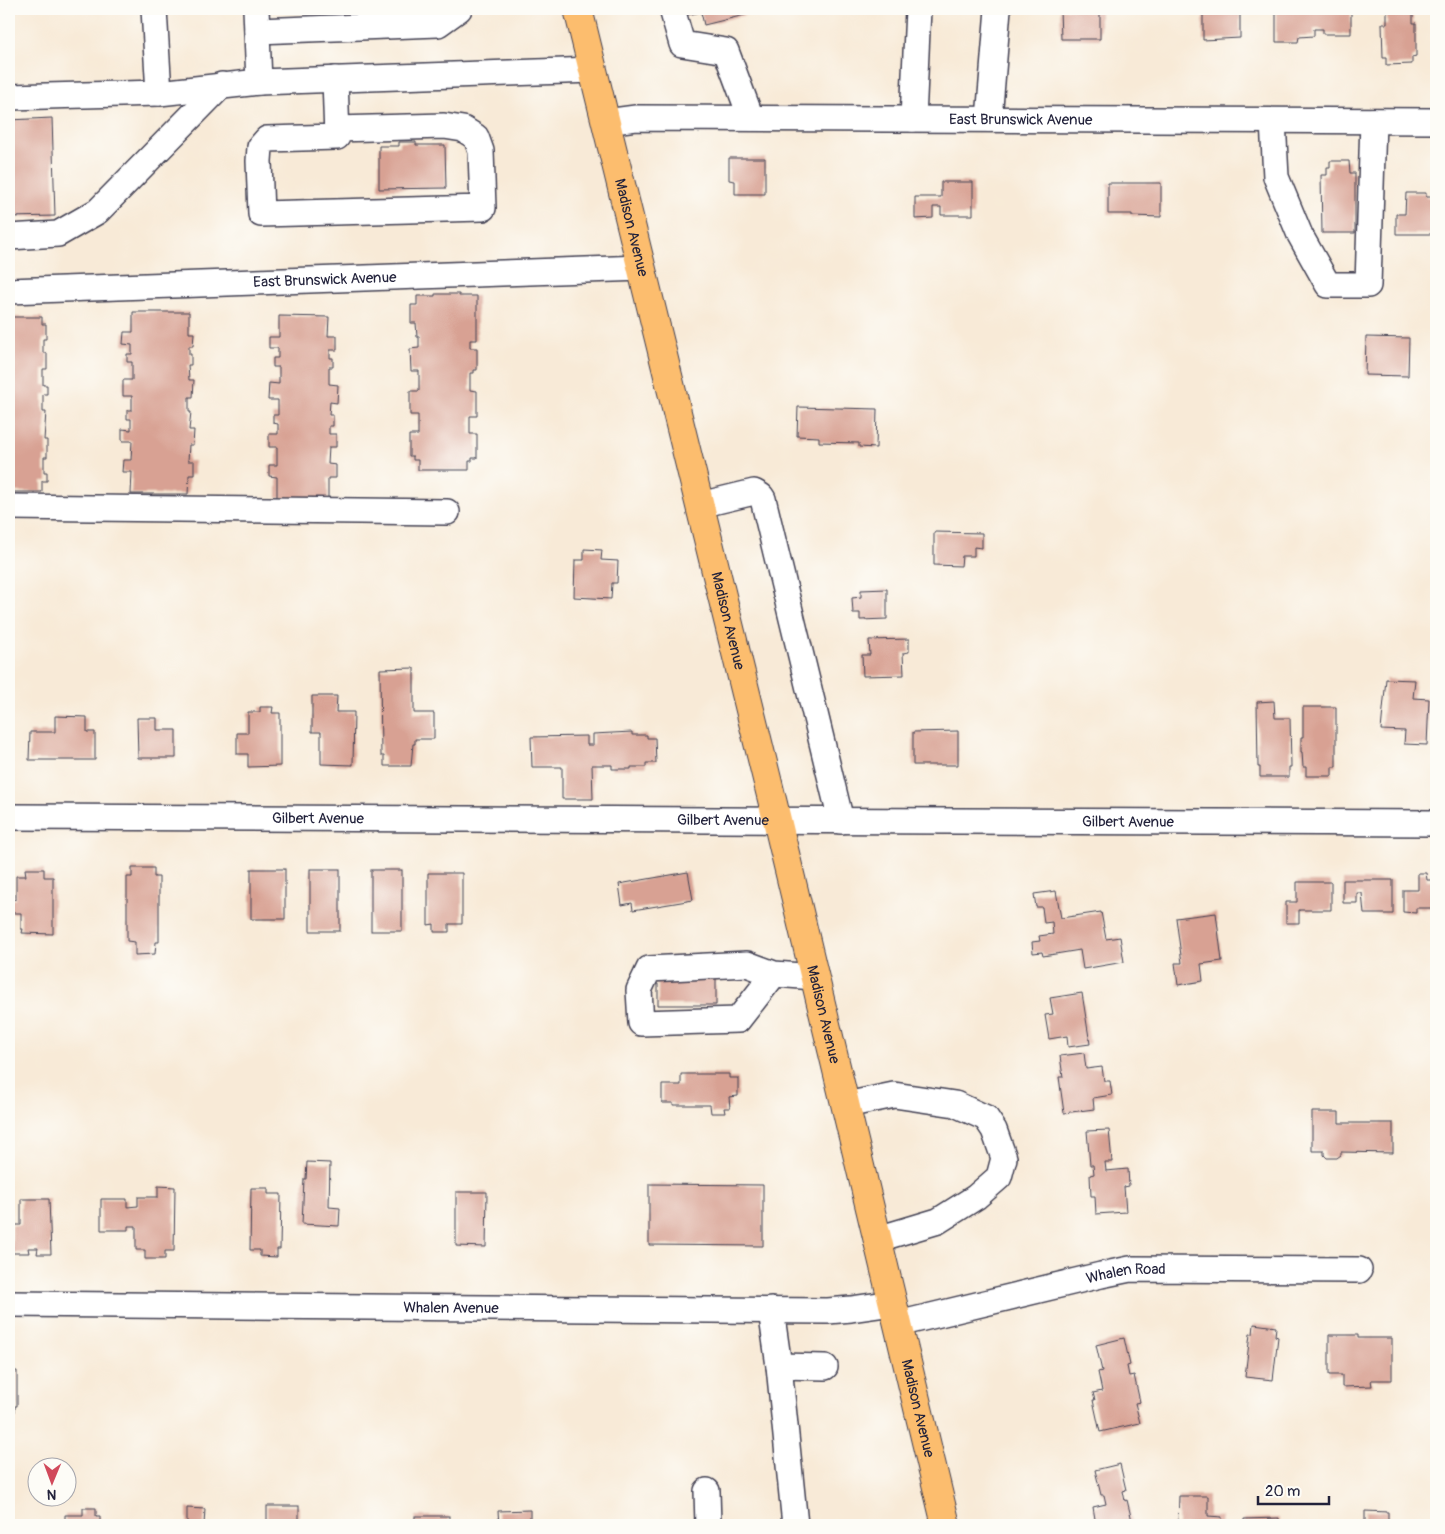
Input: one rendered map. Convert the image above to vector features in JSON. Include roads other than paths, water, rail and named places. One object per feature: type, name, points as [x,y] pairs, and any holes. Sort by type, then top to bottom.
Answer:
[{"type":"main road","name":"Madison Avenue","points":[[578,9],[777,820],[946,1525]]},
{"type":"street","points":[[154,9],[159,93]]},
{"type":"street","points":[[259,82],[257,20],[438,24],[458,9]]},
{"type":"street","points":[[672,9],[682,44],[726,51],[751,118]]},
{"type":"street","points":[[913,119],[918,9]]},
{"type":"street","points":[[989,119],[998,9]]},
{"type":"street","points":[[9,97],[159,93],[259,82],[593,70]]},
{"type":"street","points":[[335,79],[337,138],[267,139],[260,147],[261,214],[483,208],[481,151],[476,137],[463,129],[444,126],[337,129]]},
{"type":"street","points":[[9,237],[58,234],[98,211],[222,85]]},
{"type":"street","name":"East Brunswick Avenue","points":[[606,122],[636,118],[1436,121]]},
{"type":"street","points":[[1273,121],[1276,177],[1300,235],[1328,285],[1368,285],[1373,121]]},
{"type":"street","name":"East Brunswick Avenue","points":[[9,291],[642,268]]},
{"type":"street","points":[[700,505],[754,492],[764,500],[841,820]]},
{"type":"street","points":[[9,508],[448,512]]},
{"type":"street","name":"Gilbert Avenue","points":[[9,817],[1436,823]]},
{"type":"street","points":[[774,974],[738,1020],[641,1023],[639,990],[649,969],[747,964],[774,974],[815,977]]},
{"type":"street","points":[[846,1105],[894,1095],[955,1104],[986,1118],[994,1130],[1004,1158],[999,1178],[968,1202],[938,1221],[878,1239]]},
{"type":"street","name":"Whalen Road","points":[[896,1314],[1130,1269],[1360,1270]]},
{"type":"street","name":"Whalen Avenue","points":[[9,1304],[839,1310],[896,1314]]},
{"type":"street","points":[[770,1310],[779,1366],[795,1525]]},
{"type":"street","points":[[779,1366],[825,1367]]},
{"type":"street","points":[[707,1491],[708,1525]]}]
